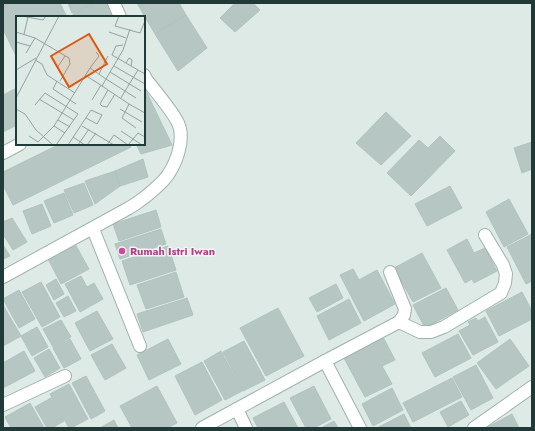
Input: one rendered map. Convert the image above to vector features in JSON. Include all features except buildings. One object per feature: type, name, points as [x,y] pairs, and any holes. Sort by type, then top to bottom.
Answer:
[{"type":"street","points":[[114,3],[120,16]]},
{"type":"street","points":[[3,277],[93,229],[145,198],[164,180],[176,159],[181,140],[178,122],[145,78]]},
{"type":"street","points":[[3,153],[18,145]]},
{"type":"street","points":[[93,229],[140,346]]},
{"type":"street","points":[[399,322],[420,332],[431,332],[444,327],[501,293],[505,283],[506,274],[503,265],[486,235]]},
{"type":"street","points":[[202,428],[399,322],[404,315],[405,309],[390,272]]},
{"type":"street","points":[[325,361],[360,428]]},
{"type":"street","points":[[3,405],[65,376]]},
{"type":"street","points":[[474,428],[532,387]]},
{"type":"street","points":[[237,409],[246,428]]},
{"type":"place","name":"Rumah Istri Iwan","points":[[122,251]]}]
